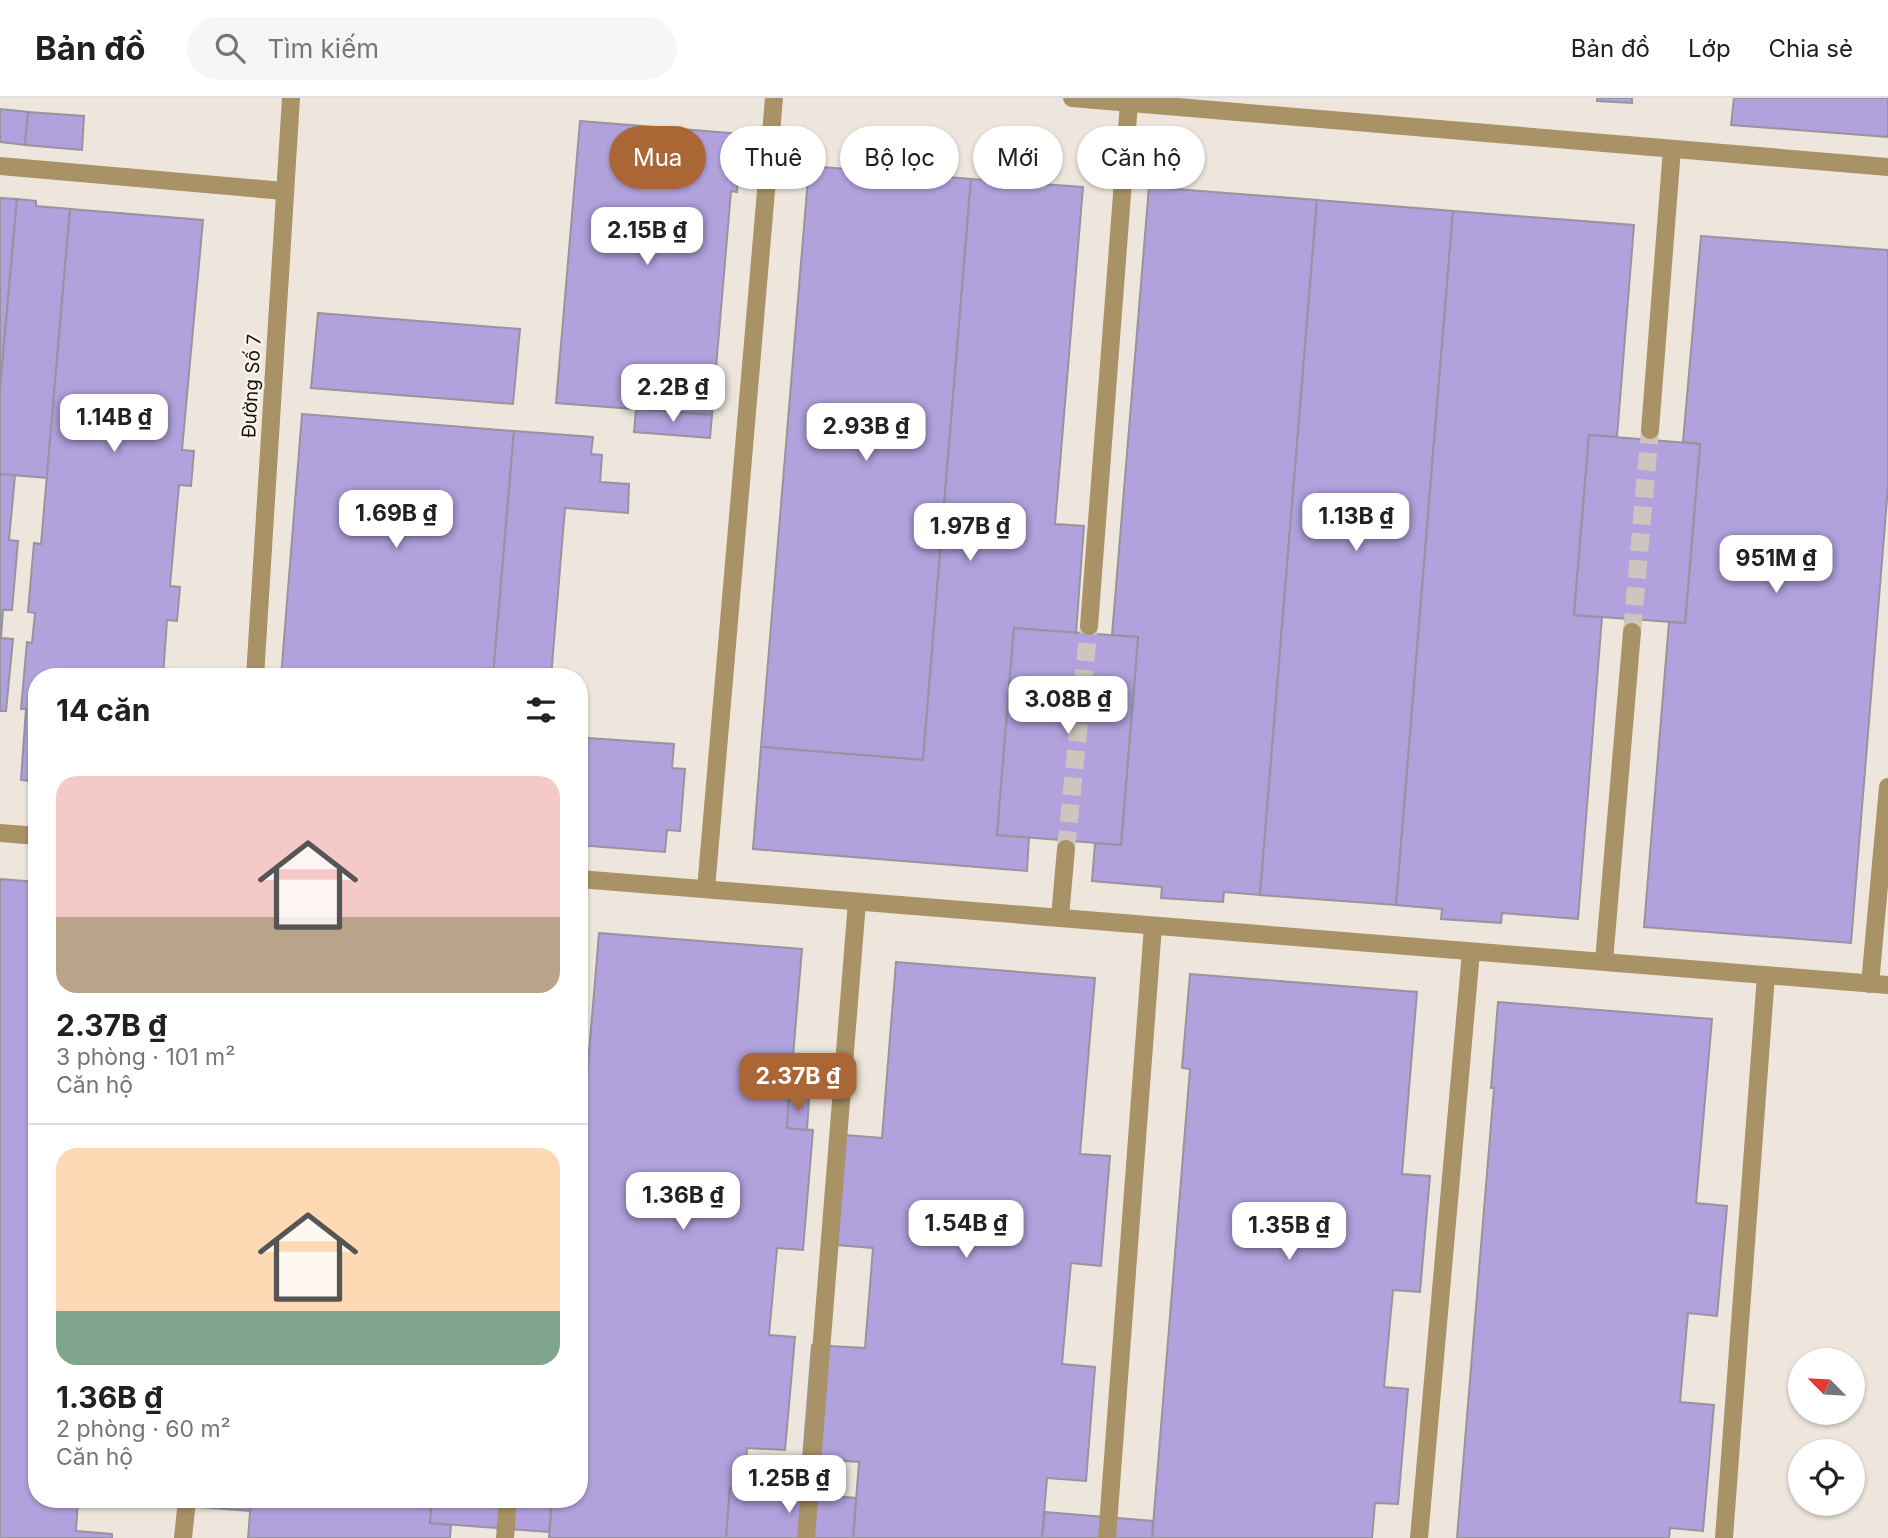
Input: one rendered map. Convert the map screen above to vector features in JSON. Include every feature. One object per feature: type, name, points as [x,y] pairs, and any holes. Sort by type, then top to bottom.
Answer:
[{"type":"lane","name":"Đường Số 7","points":[[256,668],[291,98]]},
{"type":"lane","points":[[706,889],[774,98]]},
{"type":"lane","points":[[1072,98],[1888,167]]},
{"type":"lane","points":[[1088,626],[1129,103]]},
{"type":"lane","points":[[1650,430],[1672,149]]},
{"type":"lane","points":[[0,166],[284,191]]},
{"type":"lane","points":[[1604,961],[1632,632]]},
{"type":"lane","points":[[588,880],[1879,985],[1888,787]]},
{"type":"lane","points":[[0,833],[28,835]]},
{"type":"lane","points":[[1060,917],[1066,849]]},
{"type":"lane","points":[[806,1538],[858,902]]},
{"type":"lane","points":[[1107,1538],[1153,926]]},
{"type":"lane","points":[[1419,1538],[1471,951]]},
{"type":"lane","points":[[1724,1538],[1766,975]]},
{"type":"lane","points":[[183,1538],[186,1508]]},
{"type":"lane","points":[[505,1538],[507,1508]]},
{"type":"building","points":[[1597,98],[1632,98],[1632,103],[1597,101]]},
{"type":"building","points":[[1734,98],[1888,98],[1888,137],[1731,125]]},
{"type":"building","points":[[0,109],[28,112],[25,145],[0,142]]},
{"type":"building","points":[[28,112],[84,116],[82,150],[25,145]]},
{"type":"building","points":[[580,121],[642,126],[609,126],[609,189],[706,189],[706,131],[720,132],[720,189],[737,189],[737,192],[731,191],[712,415],[556,403]]},
{"type":"building","points":[[826,167],[840,168],[840,189],[959,189],[959,178],[971,179],[923,760],[761,747],[807,189],[826,189]]},
{"type":"building","points":[[971,179],[973,189],[1063,189],[1063,186],[1077,187],[1077,189],[1083,189],[1055,524],[1084,526],[1076,633],[1014,628],[997,835],[1029,837],[1027,871],[753,849],[761,747],[923,760]]},
{"type":"building","points":[[1149,189],[1317,200],[1260,895],[1224,892],[1223,902],[1161,898],[1162,887],[1092,881],[1095,843],[1121,845],[1138,637],[1112,635]]},
{"type":"building","points":[[0,198],[17,199],[0,389]]},
{"type":"building","points":[[17,199],[36,201],[36,206],[70,209],[47,478],[0,474],[0,389]]},
{"type":"building","points":[[1317,200],[1453,211],[1396,905],[1260,895]]},
{"type":"building","points":[[70,209],[203,220],[182,450],[194,451],[191,486],[179,485],[170,586],[180,587],[177,621],[167,620],[164,668],[28,668],[28,781],[21,780],[26,709],[21,709],[27,642],[32,643],[35,613],[28,612],[34,543],[41,544]]},
{"type":"building","points":[[1453,211],[1634,225],[1617,437],[1589,435],[1574,615],[1602,617],[1578,919],[1502,913],[1501,923],[1441,919],[1442,909],[1396,905]]},
{"type":"building","points":[[1701,236],[1888,250],[1888,487],[1851,943],[1644,927],[1669,622],[1685,623],[1700,444],[1683,442]]},
{"type":"building","points":[[318,313],[520,329],[513,404],[311,388]]},
{"type":"building","points":[[636,409],[712,415],[710,438],[634,432]]},
{"type":"building","points":[[302,414],[514,431],[494,668],[282,668]]},
{"type":"building","points":[[514,431],[593,437],[591,454],[602,455],[600,482],[629,484],[628,513],[565,508],[552,668],[494,668]]},
{"type":"building","points":[[1589,435],[1700,444],[1685,623],[1574,615]]},
{"type":"building","points":[[0,474],[15,475],[9,540],[18,541],[12,610],[3,610],[1,638],[13,639],[6,711],[0,711]]},
{"type":"building","points":[[1014,628],[1138,637],[1121,845],[997,835]]},
{"type":"building","points":[[588,738],[674,744],[672,768],[685,769],[680,831],[667,830],[665,852],[588,846]]},
{"type":"building","points":[[0,879],[28,881],[28,1508],[77,1508],[76,1531],[112,1534],[112,1538],[0,1538]]},
{"type":"building","points":[[599,933],[802,949],[787,1128],[813,1130],[803,1250],[777,1248],[769,1335],[795,1337],[785,1450],[747,1448],[744,1489],[730,1488],[726,1538],[549,1538],[551,1508],[588,1508],[588,1064]]},
{"type":"building","points":[[896,962],[1095,978],[1080,1154],[1110,1156],[1101,1266],[1071,1263],[1062,1364],[1095,1367],[1086,1481],[1047,1478],[1042,1538],[853,1538],[859,1462],[803,1458],[812,1345],[865,1348],[873,1248],[824,1244],[833,1134],[882,1138]]},
{"type":"building","points":[[1190,974],[1417,992],[1402,1174],[1430,1176],[1420,1292],[1393,1290],[1384,1387],[1408,1389],[1398,1504],[1375,1503],[1372,1538],[1152,1538],[1190,1069],[1182,1068]]},
{"type":"building","points":[[1498,1002],[1712,1019],[1696,1203],[1727,1206],[1717,1316],[1688,1313],[1680,1402],[1714,1405],[1703,1531],[1670,1528],[1669,1538],[1457,1538],[1494,1088],[1491,1088]]},
{"type":"building","points":[[789,1096],[809,1098],[807,1130],[787,1128]]},
{"type":"building","points":[[730,1488],[856,1498],[853,1538],[726,1538]]},
{"type":"building","points":[[210,1508],[250,1508],[250,1511]]},
{"type":"building","points":[[250,1508],[431,1508],[430,1523],[451,1525],[450,1538],[248,1538]]},
{"type":"building","points":[[431,1508],[551,1508],[549,1532],[430,1523]]},
{"type":"building","points":[[1045,1512],[1153,1521],[1152,1538],[1042,1538]]},
{"type":"tunnel","points":[[1632,632],[1650,430]]},
{"type":"tunnel","points":[[1066,849],[1089,626]]}]
